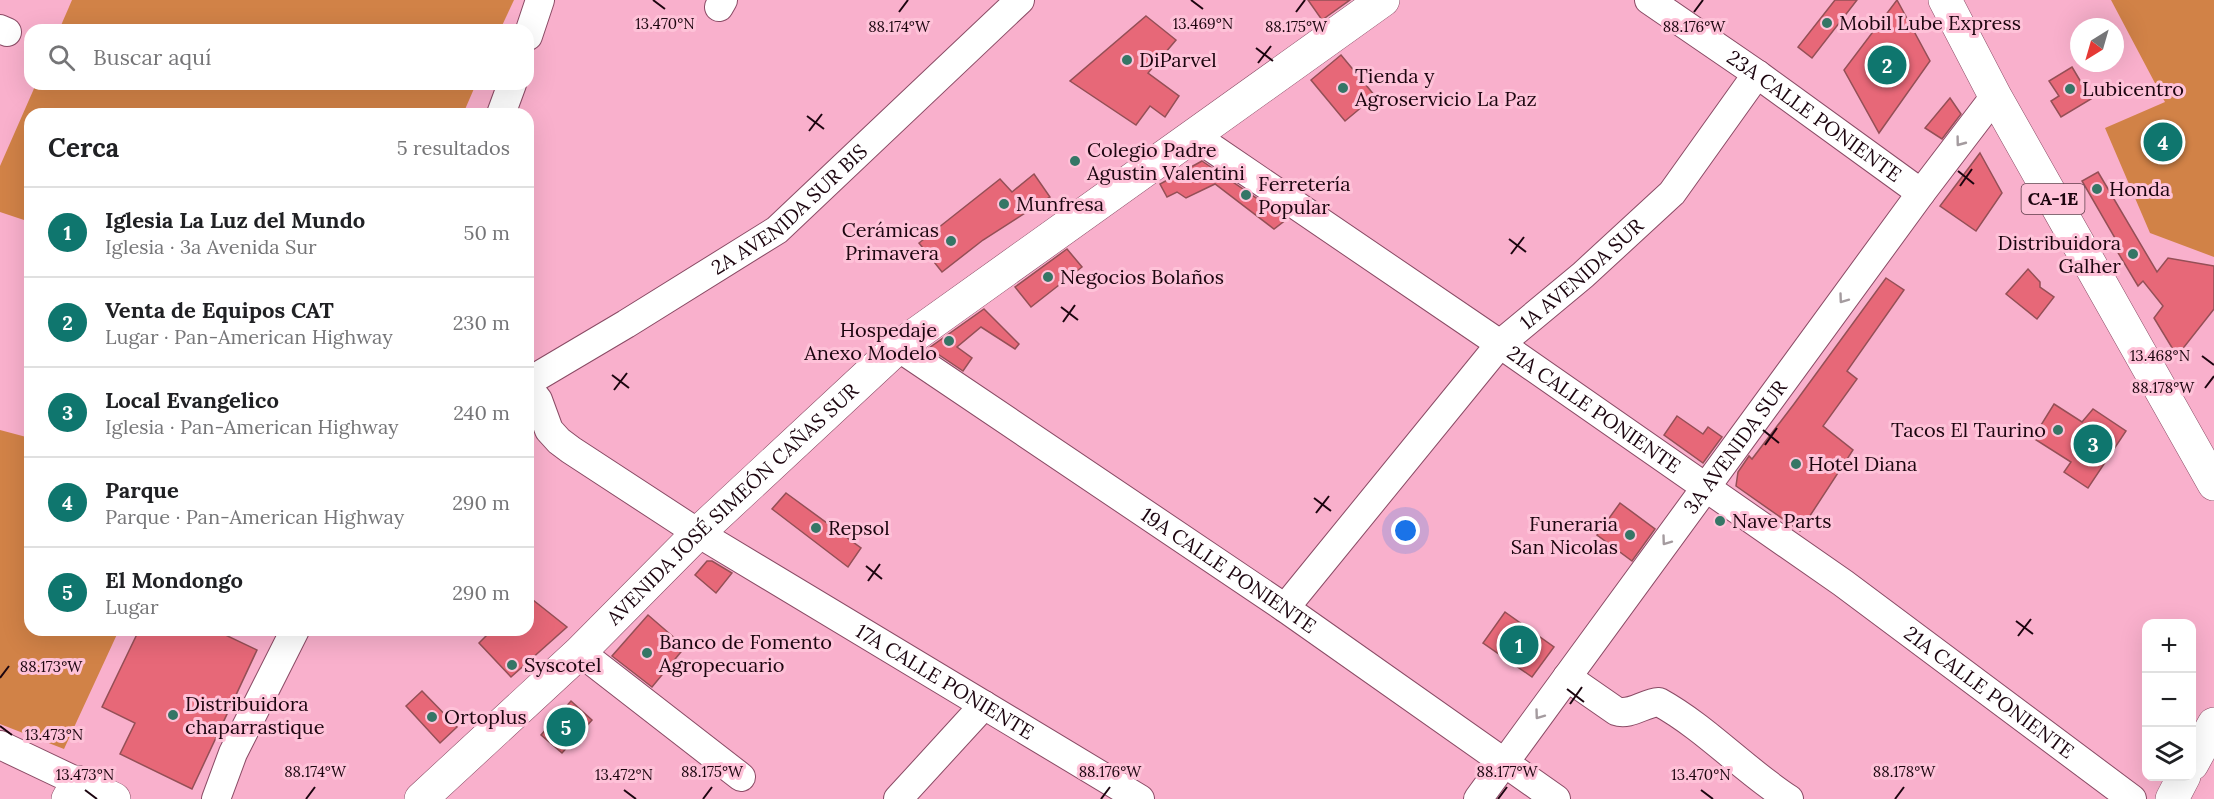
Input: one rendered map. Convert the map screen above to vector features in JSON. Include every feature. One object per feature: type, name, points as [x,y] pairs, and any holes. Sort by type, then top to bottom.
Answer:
[{"type":"main road","name":"AVENIDA JOSÉ SIMEÓN CAÑAS SUR","points":[[421,799],[580,652],[698,533],[898,346],[1383,0]]},
{"type":"main road","name":"CA-1E","points":[[1946,0],[1995,96],[2214,484]]},
{"type":"main road","points":[[2196,757],[2214,724]]},
{"type":"main road","points":[[2172,799],[2182,781]]},
{"type":"main road","points":[[73,790],[114,799]]},
{"type":"street","points":[[532,24],[540,0]]},
{"type":"street","name":"2A AVENIDA SUR BIS","points":[[534,378],[777,230],[1020,0]]},
{"type":"street","name":"23A CALLE PONIENTE","points":[[1649,0],[1757,74],[1921,193]]},
{"type":"street","name":"1A AVENIDA SUR","points":[[1285,608],[1500,344],[1583,275],[1672,193],[1757,74]]},
{"type":"street","points":[[503,108],[510,90]]},
{"type":"street","name":"3A AVENIDA SUR","points":[[1478,799],[1921,193],[1995,96]]},
{"type":"street","name":"21A CALLE PONIENTE","points":[[1193,135],[1500,344],[1843,583],[2132,799]]},
{"type":"street","name":"19A CALLE PONIENTE","points":[[898,346],[1285,608],[1556,799]]},
{"type":"street","name":"17A CALLE PONIENTE","points":[[534,395],[549,430],[559,441],[698,533],[1140,799]]},
{"type":"street","points":[[216,799],[233,753],[292,636]]},
{"type":"street","points":[[580,652],[741,777]]},
{"type":"street","points":[[1567,677],[1622,713],[1648,703],[1659,702],[1713,741],[1769,787],[1789,799]]},
{"type":"street","points":[[898,799],[984,705]]},
{"type":"street","points":[[0,745],[73,790]]},
{"type":"shaded area","points":[[72,0],[514,0],[503,24],[62,24]]},
{"type":"shaded area","points":[[2111,0],[2214,0],[2214,257],[2150,233],[2105,128],[2165,102],[2124,25],[2124,18],[2121,18]]},
{"type":"shaded area","points":[[33,90],[473,90],[466,108],[25,108]]},
{"type":"shaded area","points":[[24,111],[24,220],[0,212],[0,166]]},
{"type":"shaded area","points":[[0,430],[24,436],[24,636],[116,636],[64,749],[0,724]]},
{"type":"building","points":[[1308,0],[1350,0],[1322,20]]},
{"type":"building","name":"Mobil Lube Express","points":[[1835,0],[1857,0],[1812,58],[1798,47]]},
{"type":"building","points":[[1897,0],[1930,61],[1879,133],[1844,70]]},
{"type":"building","name":"DiParvel","points":[[1146,16],[1176,40],[1148,73],[1179,96],[1165,117],[1150,106],[1136,125],[1070,81]]},
{"type":"building","name":"Tienda y Agroservicio La Paz","points":[[1341,55],[1375,96],[1345,121],[1311,80]]},
{"type":"building","name":"Lubicentro","points":[[2070,68],[2070,72],[2075,72],[2091,99],[2061,117],[2051,101],[2059,96],[2049,81]]},
{"type":"building","points":[[1950,98],[1961,114],[1942,139],[1925,128]]},
{"type":"building","points":[[1980,153],[2002,193],[1976,231],[1940,206]]},
{"type":"building","name":"Ferretería Popular","points":[[1202,161],[1287,219],[1274,229],[1215,184],[1186,198],[1177,192],[1167,197],[1160,184]]},
{"type":"building","points":[[2098,172],[2157,272],[2168,258],[2214,266],[2214,309],[2177,356],[2154,318],[2163,306],[2143,281],[2138,286],[2111,241],[2115,238],[2082,181]]},
{"type":"building","points":[[1034,174],[1050,197],[983,240],[942,272],[919,243],[1000,179],[1012,192]]},
{"type":"building","name":"Negocios Bolaños","points":[[1067,249],[1082,267],[1031,307],[1015,287]]},
{"type":"building","points":[[2028,269],[2040,282],[2040,287],[2054,297],[2037,319],[2006,294]]},
{"type":"building","name":"Hotel Diana","points":[[1886,278],[1904,290],[1847,371],[1857,379],[1823,426],[1853,450],[1800,531],[1736,486],[1738,472],[1749,456],[1752,459],[1794,404]]},
{"type":"building","name":"Hospedaje Anexo Modelo","points":[[984,309],[1019,344],[1015,349],[981,327],[957,347],[972,358],[963,371],[929,348]]},
{"type":"building","points":[[2054,404],[2082,422],[2093,409],[2126,431],[2088,488],[2064,472],[2071,462],[2033,438]]},
{"type":"building","points":[[1677,416],[1703,434],[1708,427],[1722,437],[1703,463],[1664,435]]},
{"type":"building","name":"Repsol","points":[[786,493],[861,548],[848,567],[772,509]]},
{"type":"building","name":"Funeraria San Nicolas","points":[[1620,503],[1655,529],[1632,561],[1597,535]]},
{"type":"building","points":[[707,561],[712,561],[732,573],[716,593],[695,575]]},
{"type":"building","points":[[534,601],[567,627],[511,677],[479,643],[486,636],[534,636]]},
{"type":"building","points":[[1505,612],[1554,647],[1532,677],[1483,643]]},
{"type":"building","name":"Banco de Fomento Agropecuario","points":[[648,615],[685,647],[652,687],[612,656]]},
{"type":"building","name":"Distribuidora chaparrastique","points":[[136,636],[228,636],[257,650],[192,789],[120,754],[135,723],[102,707]]},
{"type":"building","name":"Ortoplus","points":[[422,691],[457,727],[440,743],[406,706]]},
{"type":"building","points":[[571,701],[592,720],[562,753],[541,735]]},
{"type":"place","name":"Mobil Lube Express","points":[[1827,23]]},
{"type":"place","name":"DiParvel","points":[[1127,60]]},
{"type":"place","name":"Venta de Equipos CAT","points":[[1887,65]]},
{"type":"place","name":"Tienda y Agroservicio La Paz","points":[[1343,88]]},
{"type":"place","name":"Lubicentro","points":[[2070,89]]},
{"type":"place","name":"Parque","points":[[2163,142]]},
{"type":"place","name":"Colegio Padre Agustin Valentini","points":[[1075,161]]},
{"type":"place","name":"Honda","points":[[2097,189]]},
{"type":"place","name":"Ferretería Popular","points":[[1246,195]]},
{"type":"place","name":"Munfresa","points":[[1004,204]]},
{"type":"place","name":"Cerámicas Primavera","points":[[951,241]]},
{"type":"place","name":"Distribuidora Galher","points":[[2133,254]]},
{"type":"place","name":"Negocios Bolaños","points":[[1048,277]]},
{"type":"place","name":"Hospedaje Anexo Modelo","points":[[949,341]]},
{"type":"place","name":"Tacos El Taurino","points":[[2058,430]]},
{"type":"place","name":"Local Evangelico","points":[[2093,444]]},
{"type":"place","name":"Hotel Diana","points":[[1796,464]]},
{"type":"place","name":"Nave Parts","points":[[1720,521]]},
{"type":"place","name":"Repsol","points":[[816,528]]},
{"type":"place","name":"Funeraria San Nicolas","points":[[1630,535]]},
{"type":"place","name":"Iglesia La Luz del Mundo","points":[[1519,645]]},
{"type":"place","name":"Banco de Fomento Agropecuario","points":[[647,653]]},
{"type":"place","name":"Syscotel","points":[[512,665]]},
{"type":"place","name":"Distribuidora chaparrastique","points":[[173,715]]},
{"type":"place","name":"Ortoplus","points":[[432,717]]},
{"type":"place","name":"El Mondongo","points":[[566,727]]}]
